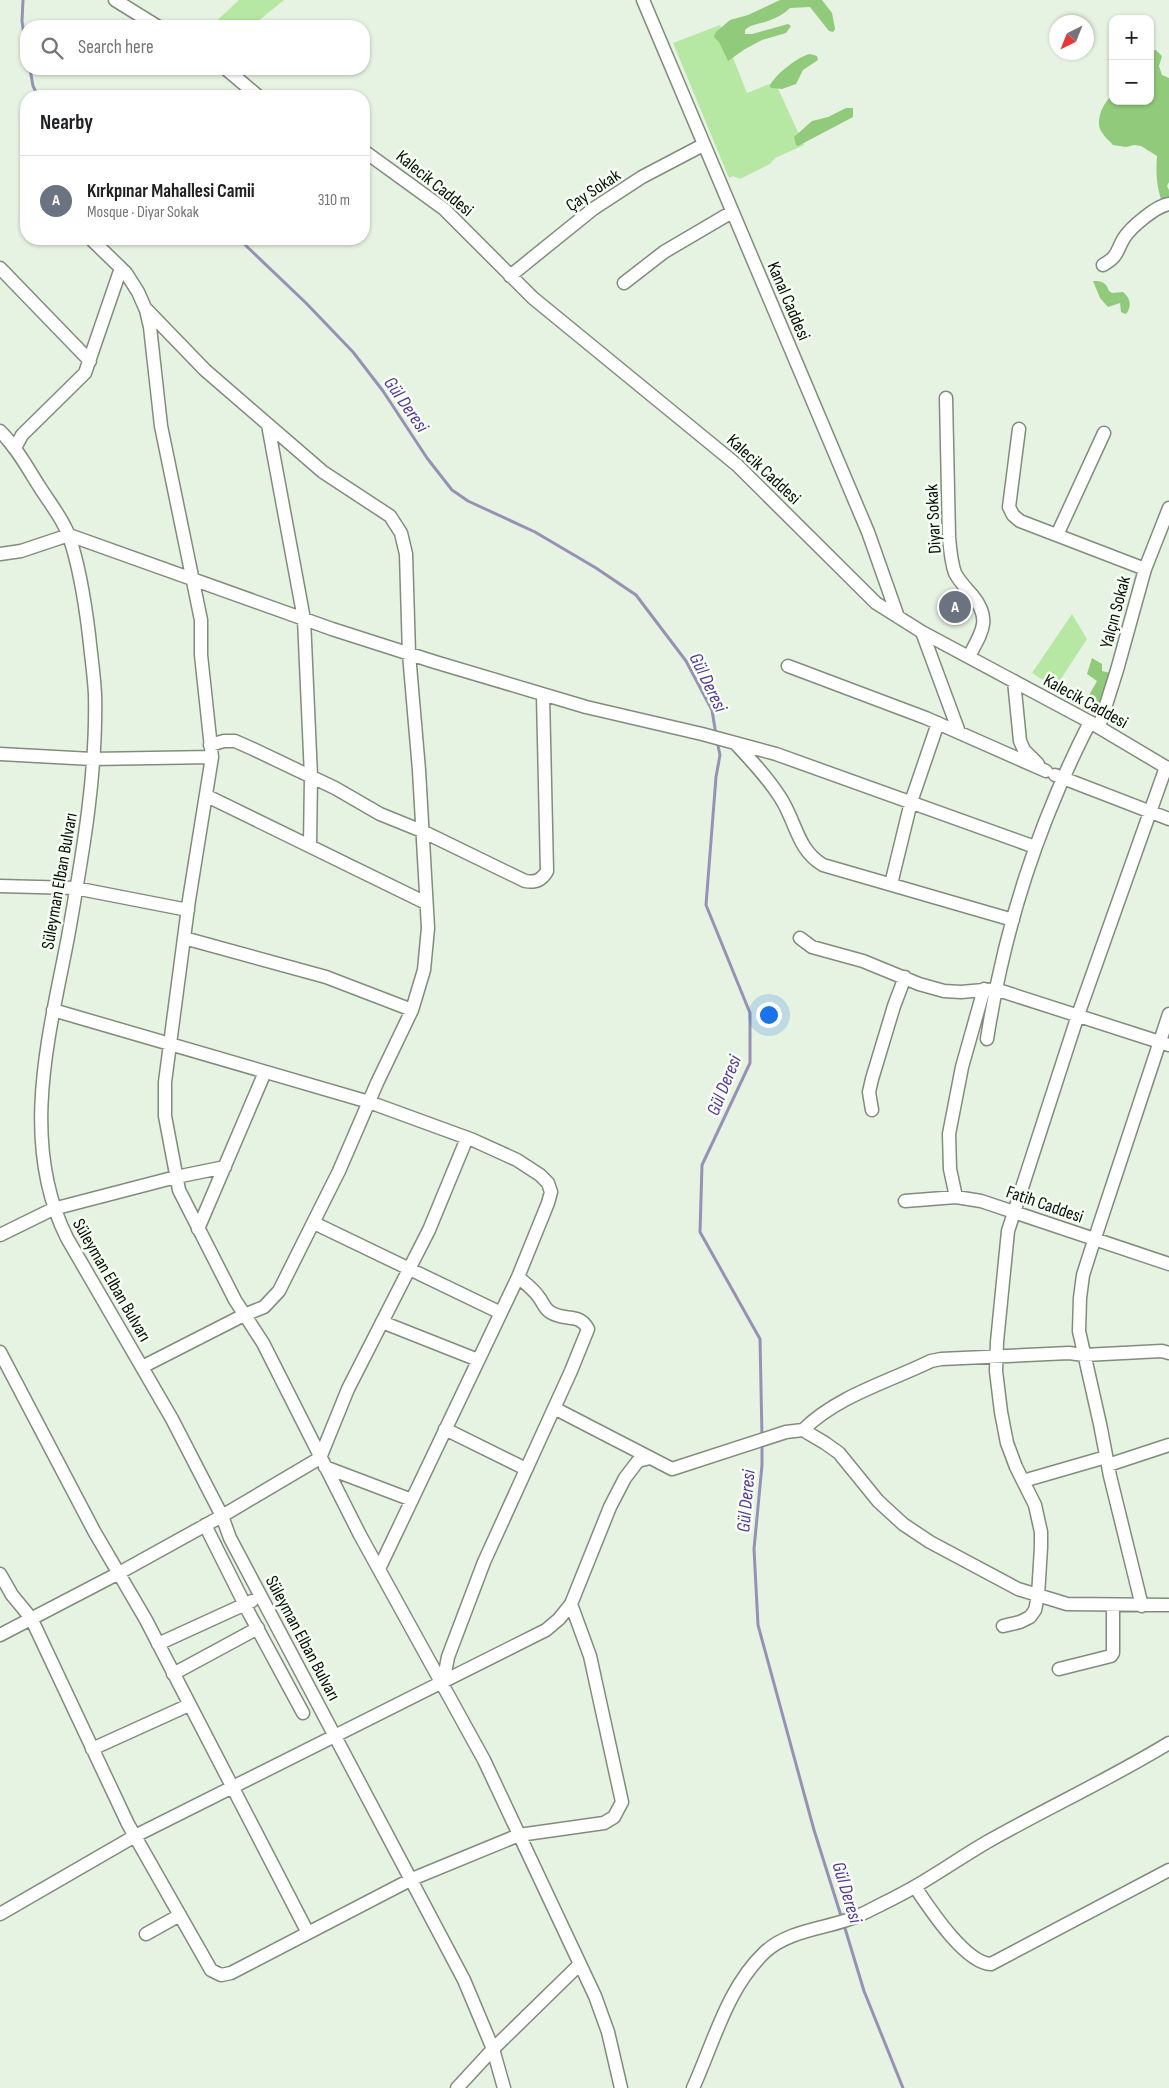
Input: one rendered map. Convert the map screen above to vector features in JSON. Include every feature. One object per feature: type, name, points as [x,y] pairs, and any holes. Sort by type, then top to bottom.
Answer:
[{"type":"street","points":[[115,0],[147,20]]},
{"type":"street","name":"Kanal Caddesi","points":[[643,0],[868,532],[898,617]]},
{"type":"street","points":[[233,75],[251,90]]},
{"type":"street","name":"Çay Sokak","points":[[510,276],[593,209],[642,177],[704,145]]},
{"type":"street","name":"Kalecik Caddesi","points":[[370,155],[444,209],[533,298],[737,465],[876,603],[922,632],[1094,724],[1168,768]]},
{"type":"street","points":[[1102,265],[1116,256],[1126,236],[1157,208],[1169,204]]},
{"type":"street","points":[[624,283],[664,252],[732,212]]},
{"type":"street","points":[[97,245],[121,268],[138,292],[146,310],[150,327],[161,426],[201,620],[201,655],[211,751],[165,1082],[165,1116],[179,1190],[234,1300],[263,1343],[322,1462],[484,1760],[595,1996],[621,2088]]},
{"type":"street","points":[[0,268],[90,361]]},
{"type":"street","points":[[15,448],[22,435],[83,378],[121,268]]},
{"type":"street","points":[[142,1367],[244,1315],[264,1307],[279,1291],[339,1172],[412,1010],[424,970],[426,955],[426,903],[419,770],[409,654],[406,554],[401,533],[390,516],[324,472],[205,370],[146,310]]},
{"type":"street","name":"Diyar Sokak","points":[[946,398],[951,558],[955,572],[980,605],[984,620],[983,630],[969,656]]},
{"type":"street","points":[[268,425],[304,619],[311,776],[310,846]]},
{"type":"street","points":[[1020,429],[1009,506],[1013,515],[1020,521],[1145,569]]},
{"type":"street","name":"Süleyman Elban Bulvarı","points":[[0,431],[15,448],[69,534],[86,604],[95,691],[95,730],[89,812],[41,1085],[44,1160],[53,1209],[67,1238],[172,1419],[222,1516],[230,1538],[464,1980],[493,2049],[504,2088]]},
{"type":"street","points":[[1056,535],[1104,432]]},
{"type":"street","name":"Yalçın Sokak","points":[[990,989],[1035,847],[1062,779],[1094,724],[1117,670],[1145,569],[1169,508]]},
{"type":"street","points":[[0,554],[21,552],[69,534],[304,619],[409,654],[543,696],[702,734],[776,754],[1035,847]]},
{"type":"street","points":[[922,632],[959,732]]},
{"type":"street","points":[[788,666],[938,723],[1062,779],[1169,819]]},
{"type":"street","points":[[1014,681],[1020,741],[1030,757],[1046,771]]},
{"type":"street","points":[[0,754],[92,759],[211,751],[224,741],[235,741],[311,776],[380,814],[422,831],[525,881],[538,881],[547,871],[543,696]]},
{"type":"street","points":[[891,884],[911,802],[938,723]]},
{"type":"street","points":[[735,743],[762,771],[781,798],[798,830],[804,848],[812,858],[823,865],[1012,920]]},
{"type":"street","points":[[1003,1626],[1030,1617],[1035,1610],[1038,1596],[1040,1532],[1035,1505],[1007,1443],[996,1371],[1002,1279],[1008,1231],[1078,1015],[1149,813],[1168,768]]},
{"type":"street","points":[[206,796],[426,903]]},
{"type":"street","points":[[0,886],[75,888],[188,910]]},
{"type":"street","points":[[184,938],[326,977],[412,1010]]},
{"type":"street","points":[[800,938],[812,947],[863,961],[919,984],[944,991],[961,992],[990,989],[1165,1043]]},
{"type":"street","points":[[872,1110],[870,1092],[872,1078],[905,977]]},
{"type":"street","points":[[987,1039],[990,989]]},
{"type":"street","points":[[956,1197],[950,1169],[949,1134],[962,1067],[990,989]]},
{"type":"street","points":[[53,1010],[369,1102],[467,1138],[517,1160],[548,1183],[551,1192],[548,1203],[518,1277],[379,1569]]},
{"type":"street","points":[[1142,1606],[1107,1461],[1079,1332],[1080,1298],[1083,1275],[1165,1043],[1169,1014]]},
{"type":"street","points":[[198,1229],[265,1072]]},
{"type":"street","points":[[0,1635],[119,1573],[322,1462],[348,1390],[429,1230],[467,1138]]},
{"type":"street","points":[[0,1235],[53,1209],[176,1177],[225,1167]]},
{"type":"street","name":"Fatih Caddesi","points":[[906,1202],[956,1197],[981,1201],[1169,1264]]},
{"type":"street","points":[[314,1223],[501,1313]]},
{"type":"street","points":[[443,1683],[448,1657],[484,1562],[588,1329],[585,1323],[577,1318],[562,1317],[548,1311],[539,1297],[518,1277]]},
{"type":"street","points":[[382,1322],[478,1360]]},
{"type":"street","points":[[0,1352],[94,1531],[158,1644],[308,1933]]},
{"type":"street","points":[[554,1408],[672,1469],[786,1432],[803,1430],[824,1412],[843,1401],[931,1361],[954,1358],[1069,1353],[1084,1355],[1169,1352]]},
{"type":"street","points":[[445,1429],[526,1469]]},
{"type":"street","points":[[803,1430],[839,1453],[878,1501],[903,1524],[930,1542],[1018,1589],[1067,1604],[1169,1605]]},
{"type":"street","points":[[1023,1481],[1169,1445]]},
{"type":"street","points":[[0,1914],[135,1836],[335,1734],[443,1683],[546,1630],[559,1619],[571,1604],[610,1507],[625,1478],[638,1461],[650,1458]]},
{"type":"street","points":[[322,1462],[412,1500]]},
{"type":"street","points":[[205,1525],[244,1604],[303,1713]]},
{"type":"street","points":[[0,1574],[12,1595],[31,1618],[135,1836],[211,1970],[221,1975],[231,1973],[412,1879],[519,1835],[604,1823],[614,1817],[622,1802],[590,1656],[571,1604]]},
{"type":"street","points":[[158,1644],[261,1596]]},
{"type":"street","points":[[1060,1669],[1111,1656],[1113,1653],[1113,1605]]},
{"type":"street","points":[[173,1674],[258,1628]]},
{"type":"street","points":[[92,1749],[189,1705]]},
{"type":"street","points":[[693,2088],[722,2015],[748,1973],[764,1953],[776,1943],[792,1936],[828,1927],[859,1915],[915,1887],[986,1843],[1138,1762],[1169,1743]]},
{"type":"street","points":[[915,1887],[962,1948],[972,1958],[982,1964],[991,1964],[1169,1870]]},
{"type":"street","points":[[146,1934],[180,1915]]},
{"type":"street","points":[[457,2088],[493,2049],[580,1964]]},
{"type":"green space","points":[[239,0],[284,0],[259,20],[217,20]]},
{"type":"green space","points":[[780,0],[822,0],[832,13],[835,29],[833,32],[829,31],[810,7],[790,8],[777,17],[753,25],[745,30],[745,34],[752,34],[788,24],[791,26],[786,33],[762,40],[728,61],[719,42],[714,37],[716,32],[730,20],[748,15]]},
{"type":"green space","points":[[720,25],[747,93],[775,82],[804,145],[775,158],[770,164],[740,179],[733,176],[729,178],[673,43]]},
{"type":"green space","points":[[1154,50],[1162,56],[1159,66],[1162,75],[1169,78],[1169,182],[1167,186],[1169,199],[1161,199],[1159,193],[1157,156],[1141,146],[1126,147],[1113,145],[1102,133],[1099,120],[1109,99],[1109,105],[1154,105]]},
{"type":"green space","points":[[805,55],[817,56],[818,60],[803,70],[796,84],[782,89],[771,88],[772,82],[787,67]]},
{"type":"green space","points":[[846,108],[853,108],[853,117],[798,146],[796,145],[794,137],[812,121],[828,117]]},
{"type":"green space","points":[[1093,281],[1103,283],[1112,293],[1123,292],[1130,301],[1127,313],[1121,312],[1120,303],[1108,307],[1100,298]]},
{"type":"green space","points":[[1072,614],[1087,639],[1055,688],[1032,673]]},
{"type":"green space","points":[[1092,658],[1102,664],[1102,671],[1110,673],[1097,715],[1083,709],[1082,704],[1097,681],[1087,674]]},
{"type":"waterway","name":"Gül Deresi","points":[[22,20],[23,0]]},
{"type":"waterway","name":"Gül Deresi","points":[[31,75],[35,90]]},
{"type":"waterway","name":"Gül Deresi","points":[[245,245],[306,303],[353,352],[383,391],[427,458],[452,490],[468,501],[535,532],[596,568],[636,595],[686,661],[712,710],[716,735]]},
{"type":"waterway","name":"Gül Deresi","points":[[717,741],[720,755],[716,777],[706,905],[750,1013],[750,1063],[702,1165],[700,1232],[760,1339],[762,1436]]},
{"type":"waterway","name":"Gül Deresi","points":[[762,1443],[762,1465],[754,1549],[758,1625],[814,1830],[842,1919]]},
{"type":"waterway","name":"Gül Deresi","points":[[844,1925],[864,1991],[903,2088]]},
{"type":"place","name":"Kırkpınar Mahallesi Camii","points":[[955,607]]}]
